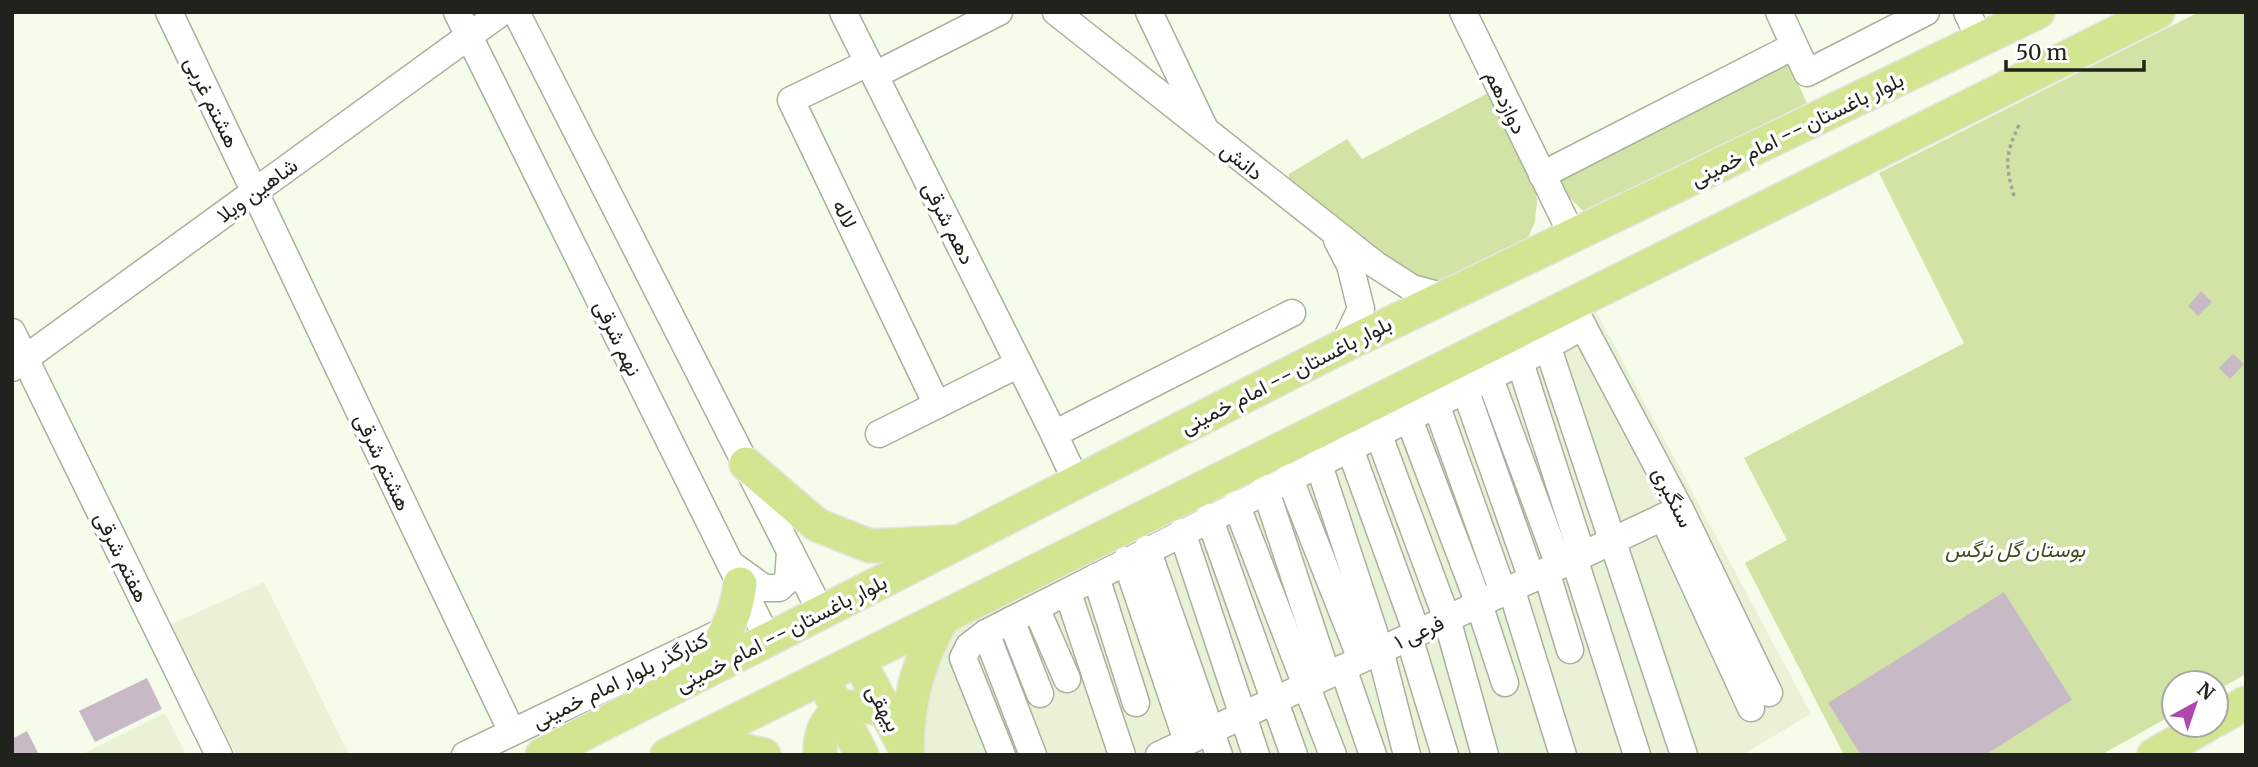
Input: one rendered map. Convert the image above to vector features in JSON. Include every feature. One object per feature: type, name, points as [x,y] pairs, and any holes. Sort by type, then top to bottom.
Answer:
[{"type":"main road","name":"بلوار باغستان -- امام خمینی","points":[[542,755],[1343,345],[1633,208],[1974,26],[2038,12]]},
{"type":"main road","points":[[677,750],[941,620],[1577,315],[2148,15]]},
{"type":"main road","points":[[746,464],[817,525],[870,546],[964,541]]},
{"type":"main road","points":[[680,684],[710,657],[728,629],[738,602],[736,574]]},
{"type":"main road","points":[[908,753],[911,689],[920,660],[941,620]]},
{"type":"main road","name":"بیهقی","points":[[859,661],[908,753]]},
{"type":"main road","name":"بیهقی","points":[[822,679],[862,755]]},
{"type":"main road","points":[[2230,712],[2246,703]]},
{"type":"main road","points":[[820,755],[819,737],[823,728],[840,711],[861,704],[886,710]]},
{"type":"main road","points":[[2154,755],[2182,739]]},
{"type":"main road","points":[[677,750],[729,747],[764,755]]},
{"type":"street","name":"هشتم غربی","points":[[169,12],[255,192]]},
{"type":"street","name":"نهم شرقی","points":[[457,12],[768,640]]},
{"type":"street","name":"شاهین ویلا","points":[[19,363],[502,12]]},
{"type":"street","points":[[516,12],[821,612]]},
{"type":"street","name":"دهم شرقی","points":[[843,12],[1076,481]]},
{"type":"street","points":[[872,69],[999,12]]},
{"type":"street","name":"دانش","points":[[1056,12],[1335,235],[1350,265],[1361,309],[1343,345]]},
{"type":"street","points":[[1149,12],[1208,134]]},
{"type":"street","name":"دوازدهم","points":[[1463,12],[1573,237]]},
{"type":"street","points":[[1779,12],[1807,73],[1926,12]]},
{"type":"street","points":[[1546,183],[1794,46]]},
{"type":"street","name":"لاله","points":[[872,69],[791,100],[937,405]]},
{"type":"street","points":[[1546,183],[1583,211],[1600,214],[1633,208]]},
{"type":"street","points":[[1520,262],[1546,238],[1551,225],[1546,183]]},
{"type":"street","name":"هشتم شرقی","points":[[255,192],[512,732]]},
{"type":"street","points":[[1335,235],[1412,288],[1446,297]]},
{"type":"street","points":[[1054,434],[1292,313]]},
{"type":"street","points":[[1002,755],[963,658],[969,646],[986,633],[1068,593],[1265,488],[1548,348],[1577,315]]},
{"type":"street","name":"سنگبری","points":[[1577,315],[1760,700]]},
{"type":"street","name":"هفتم شرقی","points":[[12,332],[19,363],[219,755]]},
{"type":"street","points":[[1548,348],[1684,755]]},
{"type":"street","points":[[1520,362],[1563,755]]},
{"type":"street","points":[[879,434],[1019,364]]},
{"type":"street","points":[[1489,376],[1544,573],[1570,650]]},
{"type":"street","points":[[1465,389],[1544,573],[1637,755]]},
{"type":"street","points":[[1436,404],[1544,573]]},
{"type":"street","points":[[1409,419],[1479,604],[1505,683]]},
{"type":"street","points":[[1378,433],[1447,619],[1485,755]]},
{"type":"street","points":[[1349,446],[1413,635],[1445,755]]},
{"type":"street","points":[[1318,462],[1343,668],[1333,755]]},
{"type":"street","points":[[1289,477],[1343,668],[1373,755]]},
{"type":"street","points":[[1265,488],[1343,668]]},
{"type":"street","points":[[1236,504],[1343,668],[1407,755]]},
{"type":"street","name":"۱ فرعی","points":[[1177,749],[1216,742],[1244,715],[1671,513]]},
{"type":"street","points":[[1209,517],[1294,755]]},
{"type":"street","points":[[1182,532],[1256,755]]},
{"type":"street","points":[[736,574],[764,588],[779,588],[788,580],[790,552]]},
{"type":"street","points":[[1136,555],[1216,742]]},
{"type":"street","points":[[1136,555],[1177,749]]},
{"type":"street","points":[[1096,577],[1136,704]]},
{"type":"street","points":[[1068,593],[1122,755]]},
{"type":"street","points":[[1036,608],[1067,679]]},
{"type":"street","points":[[1012,620],[1040,694]]},
{"type":"street","name":"کنارگذر بلوار امام خمینی","points":[[465,755],[728,629]]},
{"type":"street","points":[[986,633],[1033,755]]},
{"type":"path","points":[[2014,196],[2006,169],[2007,150],[2019,124]]},
{"type":"shaded area","points":[[1591,302],[1811,714],[1742,755],[921,755],[919,692],[945,629]]},
{"type":"shaded area","points":[[264,582],[349,755],[236,755],[170,625]]},
{"type":"shaded area","points":[[165,713],[186,755],[81,755]]},
{"type":"green space","name":"بوستان گل نرگس","points":[[2199,12],[2246,12],[2246,674],[2230,683],[2230,669],[2160,669],[2160,722],[2101,755],[1844,755],[1745,563],[1787,540],[1744,458],[1964,343],[1879,173]]},
{"type":"green space","points":[[1787,60],[1807,103],[1583,211],[1560,188],[1557,177]]},
{"type":"green space","points":[[1490,92],[1534,186],[1537,200],[1535,221],[1529,236],[1514,254],[1443,284],[1411,277],[1288,185],[1289,174],[1347,139],[1362,159]]},
{"type":"building","points":[[2201,291],[2212,302],[2198,316],[2188,306]]},
{"type":"building","points":[[2233,354],[2244,364],[2230,379],[2219,368]]},
{"type":"building","points":[[2004,592],[2072,700],[1985,755],[1861,755],[1828,703]]},
{"type":"building","points":[[147,678],[162,709],[95,742],[79,711]]},
{"type":"building","points":[[27,731],[39,755],[12,755],[12,739]]}]
